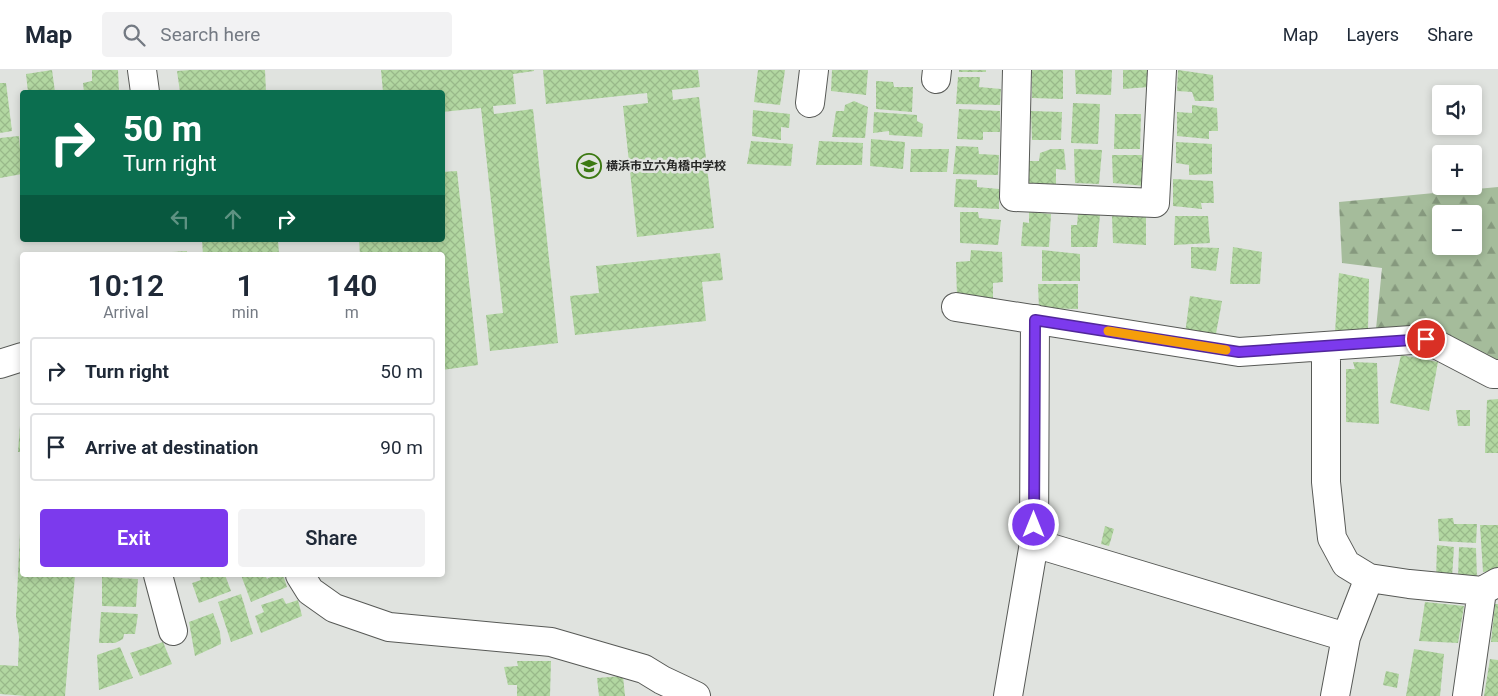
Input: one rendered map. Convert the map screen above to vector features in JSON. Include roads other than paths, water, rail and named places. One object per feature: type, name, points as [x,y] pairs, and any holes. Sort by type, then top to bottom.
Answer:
[{"type":"street","points":[[142,70],[145,90]]},
{"type":"street","points":[[810,103],[814,70]]},
{"type":"street","points":[[1017,70],[1014,197],[1155,203],[1162,70]]},
{"type":"street","points":[[956,307],[1239,352],[1426,339],[1493,374],[1498,374]]},
{"type":"street","points":[[1008,696],[1034,543],[1035,320]]},
{"type":"street","points":[[1326,346],[1326,482],[1332,538],[1346,564],[1369,578],[1409,584],[1490,587],[1467,696]]},
{"type":"street","points":[[0,364],[20,359]]},
{"type":"street","points":[[1034,543],[1346,637]]},
{"type":"street","points":[[159,577],[173,631]]},
{"type":"street","points":[[301,577],[310,591],[334,608],[389,627],[551,642],[644,669],[696,696]]},
{"type":"street","points":[[1335,696],[1346,637],[1369,578]]},
{"type":"street","points":[[644,669],[646,696]]},
{"type":"place","name":"横浜市立六角橋中学校","points":[[589,166]]}]
